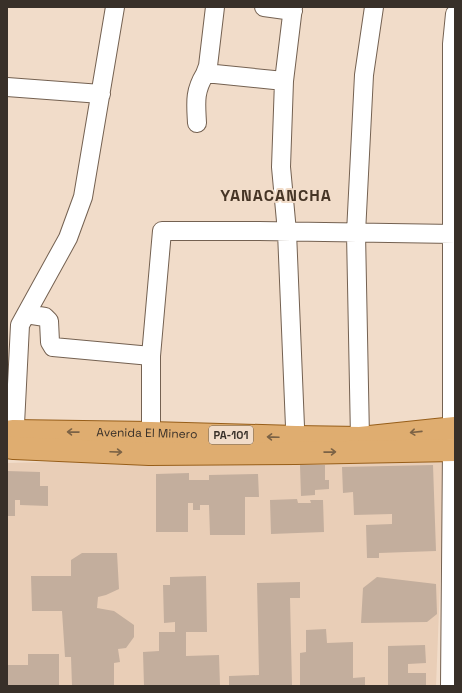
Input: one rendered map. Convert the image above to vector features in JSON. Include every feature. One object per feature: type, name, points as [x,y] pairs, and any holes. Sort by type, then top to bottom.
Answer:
[{"type":"main road","name":"Avenida El Minero","points":[[11,440],[296,445],[373,441],[453,428]]},
{"type":"main road","name":"Avenida El Minero","points":[[373,441],[454,450]]},
{"type":"street","points":[[11,440],[18,321],[68,238],[83,197],[115,7]]},
{"type":"street","points":[[197,123],[196,96],[208,66],[215,7]]},
{"type":"street","points":[[264,7],[293,9],[284,81],[281,167],[287,232],[296,445]]},
{"type":"street","points":[[373,441],[356,232],[364,75],[374,7]]},
{"type":"street","points":[[450,686],[454,450],[452,44],[455,14]]},
{"type":"street","points":[[205,74],[284,81]]},
{"type":"street","points":[[7,87],[101,94]]},
{"type":"street","points":[[150,443],[151,356],[162,230],[454,234]]},
{"type":"street","points":[[18,321],[45,317],[50,321],[50,342],[53,348],[151,356]]},
{"type":"shaded area","points":[[445,459],[436,686],[7,686],[7,463],[82,461]]},
{"type":"building","points":[[300,465],[325,465],[325,480],[329,480],[329,489],[315,490],[315,495],[301,496]]},
{"type":"building","points":[[433,465],[436,551],[379,553],[379,558],[367,558],[366,525],[392,524],[392,514],[354,515],[353,492],[343,493],[342,467]]},
{"type":"building","points":[[7,471],[40,472],[40,486],[48,486],[48,506],[20,505],[20,500],[15,500],[15,516],[7,516]]},
{"type":"building","points":[[189,473],[189,480],[209,480],[209,475],[258,474],[259,497],[245,497],[245,535],[210,535],[209,505],[200,505],[200,510],[193,510],[193,503],[188,503],[188,532],[156,532],[156,474]]},
{"type":"building","points":[[297,499],[298,503],[311,503],[310,500],[323,500],[324,532],[271,534],[270,500]]},
{"type":"building","points":[[82,553],[117,553],[119,589],[98,597],[97,608],[114,611],[134,625],[134,637],[126,648],[118,649],[120,662],[114,663],[114,686],[72,686],[71,657],[65,657],[62,611],[32,611],[31,576],[71,576],[71,560]]},
{"type":"building","points":[[206,576],[207,632],[186,632],[186,656],[219,655],[220,686],[144,686],[143,652],[159,651],[159,632],[175,632],[175,622],[164,623],[163,585],[170,585],[170,577]]},
{"type":"building","points":[[377,577],[436,584],[437,614],[427,622],[361,623],[363,588]]},
{"type":"building","points":[[300,582],[300,598],[290,598],[292,686],[229,686],[229,676],[259,675],[257,583]]},
{"type":"building","points":[[326,629],[327,643],[353,642],[353,678],[365,677],[365,686],[300,686],[300,653],[306,652],[306,630]]},
{"type":"building","points":[[425,645],[426,663],[408,664],[408,673],[426,673],[426,686],[388,686],[388,646]]},
{"type":"building","points":[[28,654],[59,654],[59,686],[7,686],[7,665],[28,665]]},
{"type":"district","name":"YANACANCHA","points":[[276,195]]}]
